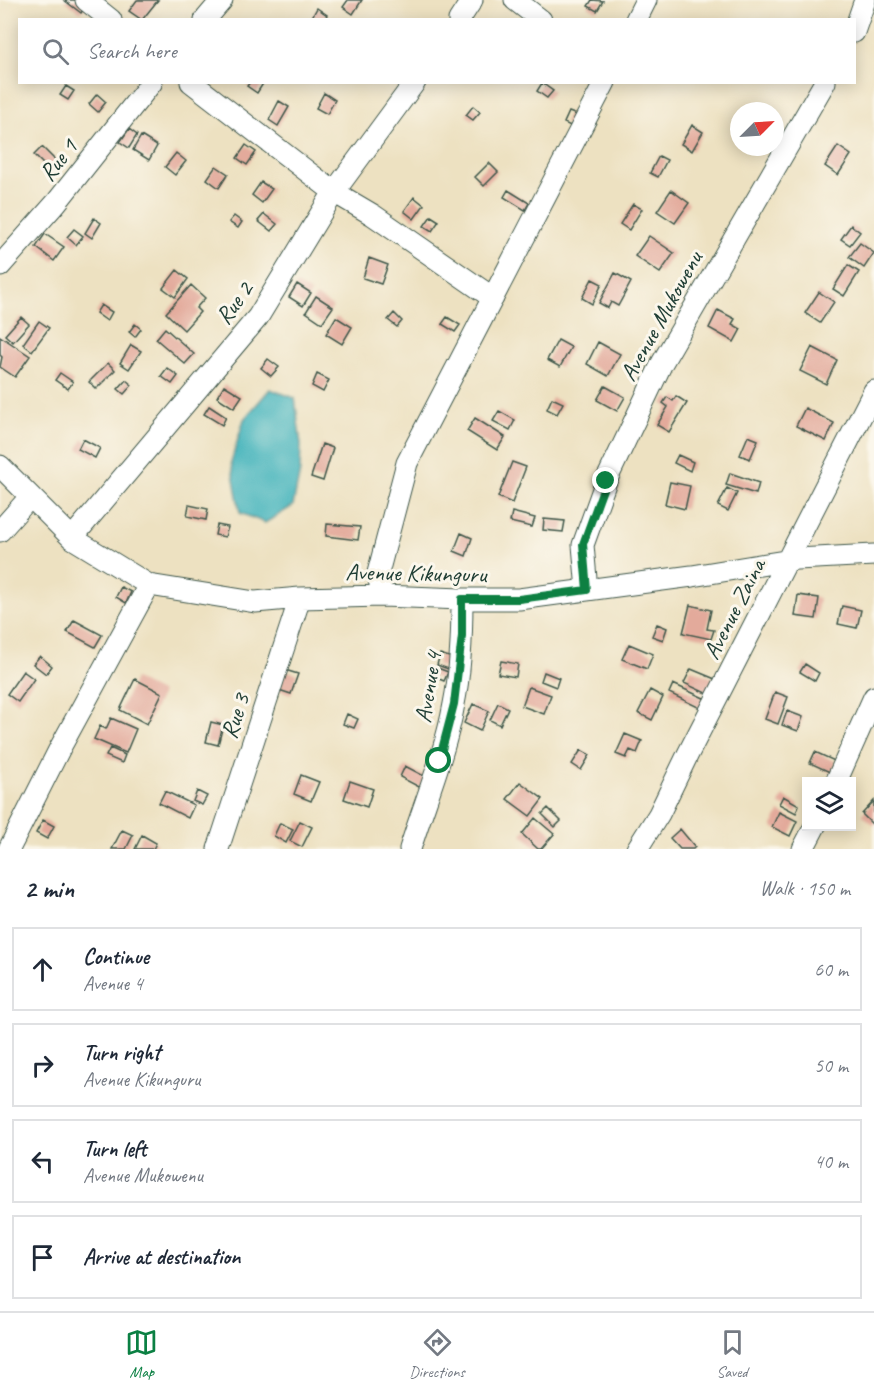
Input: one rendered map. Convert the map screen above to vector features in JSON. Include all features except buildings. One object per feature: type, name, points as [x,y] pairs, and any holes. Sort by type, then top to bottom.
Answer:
[{"type":"street","points":[[86,0],[108,18]]},
{"type":"street","points":[[207,18],[222,0]]},
{"type":"street","points":[[460,18],[472,0]]},
{"type":"street","points":[[515,0],[538,18]]},
{"type":"street","points":[[637,18],[646,0]]},
{"type":"street","points":[[856,29],[865,0]]},
{"type":"street","name":"Rue 1","points":[[0,266],[56,203],[150,84]]},
{"type":"street","points":[[194,84],[334,192],[373,215],[493,298]]},
{"type":"street","name":"Rue 2","points":[[72,538],[258,317],[334,192],[414,84]]},
{"type":"street","points":[[382,596],[378,573],[407,463],[604,84]]},
{"type":"street","name":"Avenue Mukowenu","points":[[587,590],[583,544],[606,481],[662,363],[824,84]]},
{"type":"street","name":"Avenue Zaina","points":[[637,849],[659,814],[874,391]]},
{"type":"street","name":"Avenue Kikunguru","points":[[0,466],[72,538],[149,585],[255,602],[300,598],[382,596],[519,599],[786,561],[874,555]]},
{"type":"street","points":[[0,531],[30,496]]},
{"type":"street","points":[[9,849],[60,748],[149,585]]},
{"type":"street","name":"Rue 3","points":[[218,849],[300,598]]},
{"type":"street","name":"Avenue 4","points":[[410,849],[439,761],[454,704],[462,636],[462,599]]},
{"type":"street","points":[[839,777],[868,728],[874,697]]},
{"type":"street","points":[[803,849],[812,831]]},
{"type":"water","points":[[270,389],[295,398],[301,445],[300,471],[293,506],[265,523],[240,513],[231,462],[244,419]]},
{"type":"route","points":[[439,761],[454,704],[462,636],[462,599],[519,599],[587,590],[583,544],[606,481]]}]
